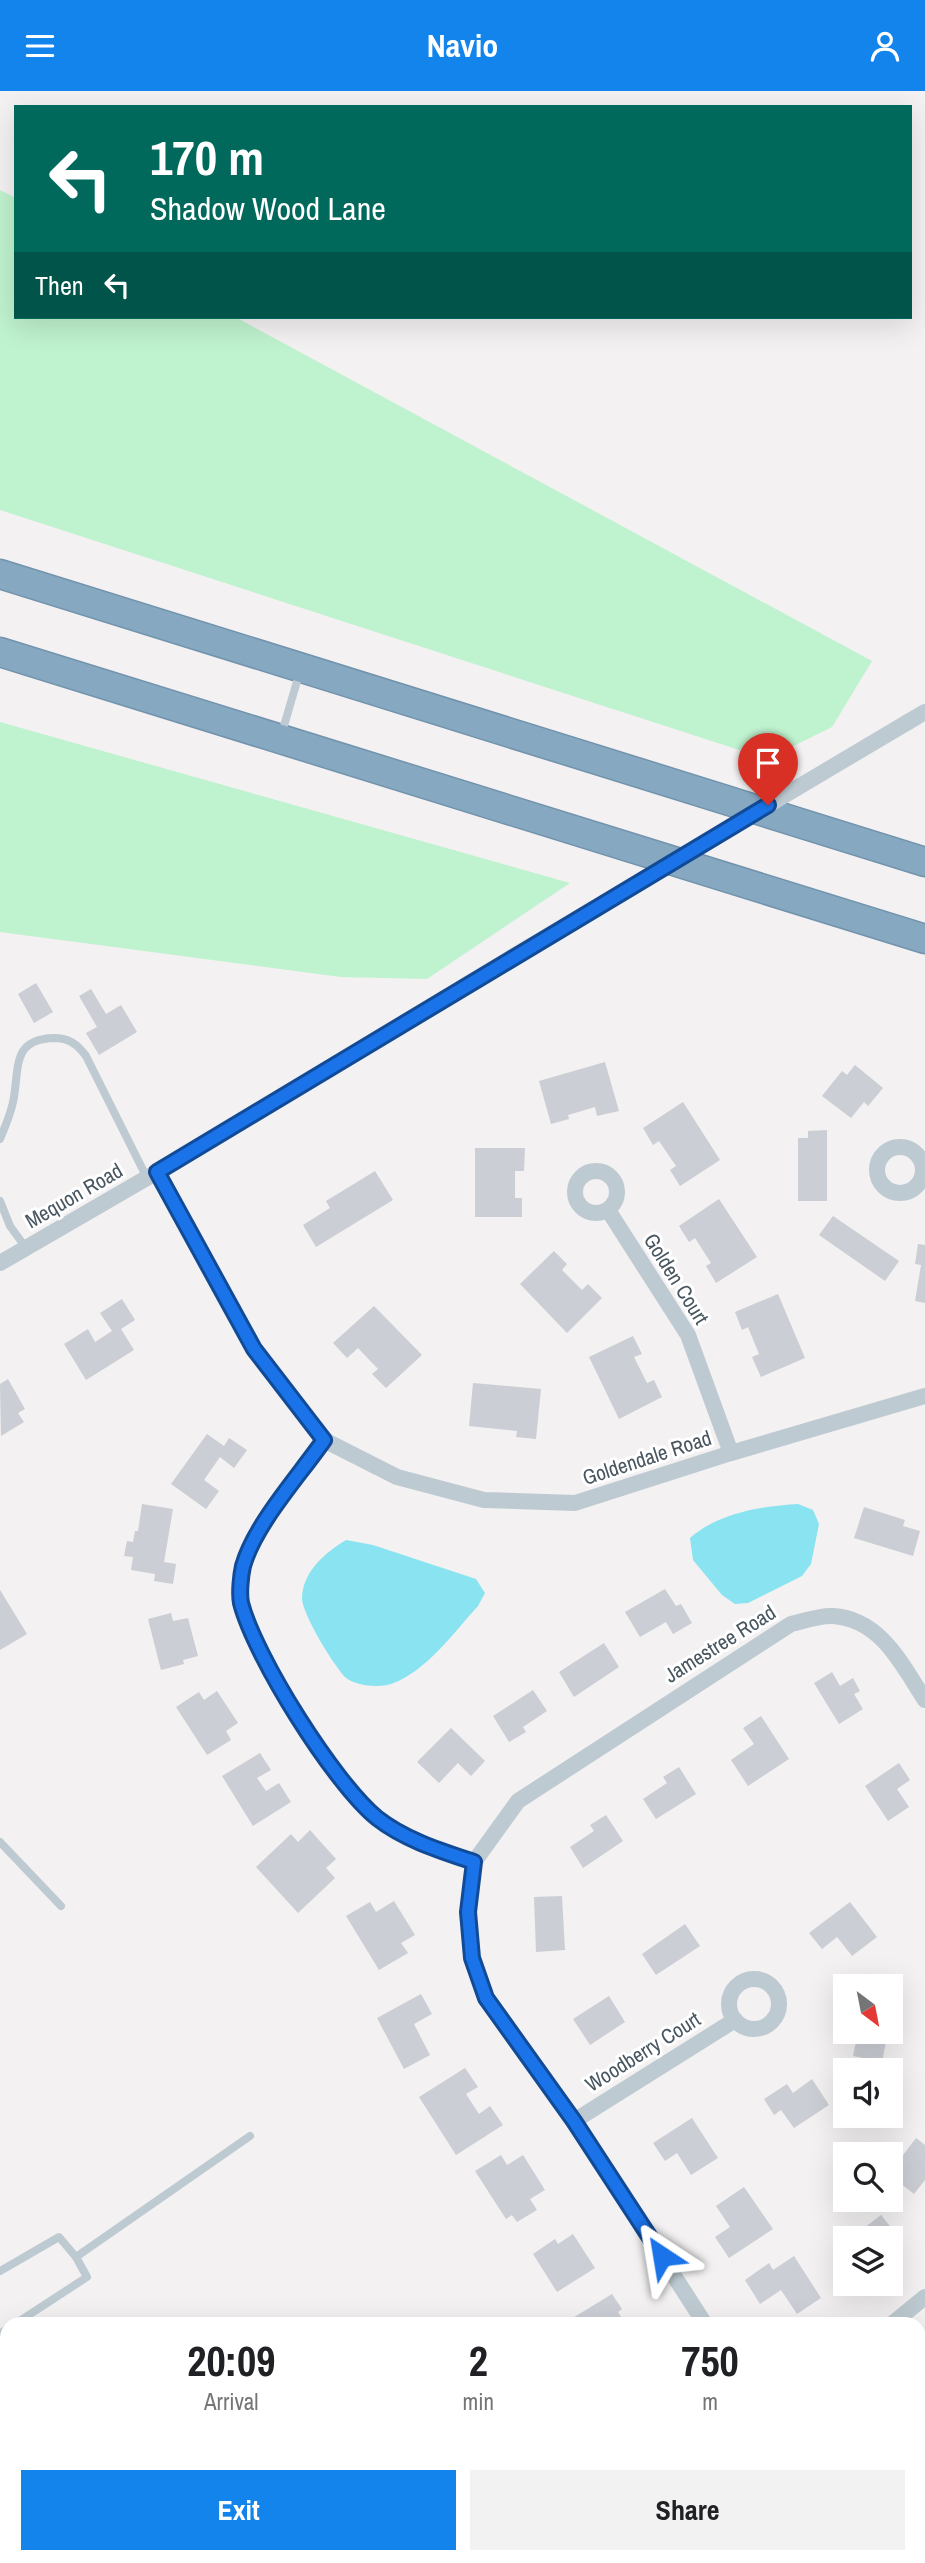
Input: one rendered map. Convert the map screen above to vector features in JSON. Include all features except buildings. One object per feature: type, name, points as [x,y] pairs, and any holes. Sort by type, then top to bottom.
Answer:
[{"type":"highway","points":[[0,574],[925,862]]},
{"type":"highway","points":[[0,652],[925,939]]},
{"type":"street","name":"Mequon Road","points":[[0,1263],[152,1175],[925,712]]},
{"type":"street","name":"Goldendale Road","points":[[152,1175],[254,1349],[324,1440],[397,1477],[484,1500],[575,1503],[731,1453],[925,1396]]},
{"type":"street","name":"Golden Court","points":[[608,1210],[688,1335],[731,1453]]},
{"type":"street","points":[[324,1440],[254,1539],[243,1567],[240,1599],[252,1635],[271,1672],[337,1774],[358,1801],[401,1834],[474,1862],[468,1912],[472,1958],[486,1998],[574,2121],[700,2317]]},
{"type":"street","name":"Jamestree Road","points":[[474,1862],[518,1801],[791,1624],[832,1615],[864,1624],[887,1643],[925,1700]]},
{"type":"street","name":"Woodberry Court","points":[[574,2121],[734,2019]]},
{"type":"street","points":[[901,2317],[925,2297]]},
{"type":"lane","points":[[280,739],[300,668]]},
{"type":"lane","points":[[0,1139],[11,1109],[18,1062],[24,1050],[43,1038],[62,1038],[76,1044],[86,1056],[152,1175]]},
{"type":"lane","points":[[0,1201],[10,1226],[26,1248]]},
{"type":"lane","points":[[0,1842],[61,1906]]},
{"type":"lane","points":[[76,2257],[250,2136]]},
{"type":"lane","points":[[0,2271],[59,2237],[76,2257],[87,2277],[26,2317]]},
{"type":"green space","points":[[0,190],[14,197],[14,319],[239,319],[872,661],[832,727],[767,759],[0,510]]},
{"type":"green space","points":[[0,722],[570,883],[427,979],[341,977],[0,932]]},
{"type":"water","points":[[798,1504],[813,1510],[819,1524],[811,1564],[802,1576],[748,1603],[735,1604],[722,1595],[693,1560],[690,1538],[714,1522],[755,1509]]},
{"type":"water","points":[[346,1540],[373,1545],[476,1579],[485,1593],[478,1606],[428,1661],[391,1684],[367,1685],[345,1677],[319,1639],[303,1605],[303,1588],[311,1571],[323,1557]]},
{"type":"route","points":[[662,2256],[574,2121],[486,1998],[472,1958],[468,1912],[474,1862],[401,1834],[378,1819],[358,1801],[337,1774],[264,1661],[240,1599],[243,1567],[254,1539],[324,1440],[254,1349],[157,1172],[768,805]]}]
